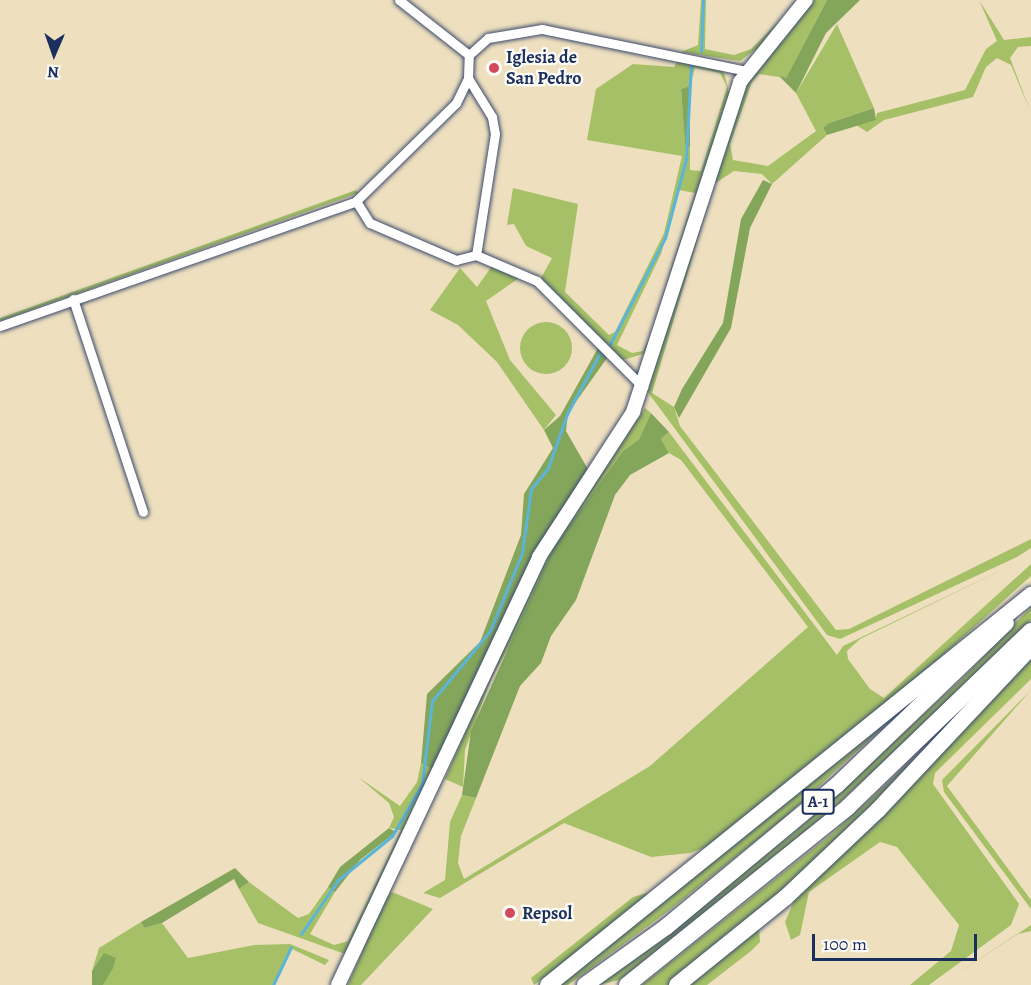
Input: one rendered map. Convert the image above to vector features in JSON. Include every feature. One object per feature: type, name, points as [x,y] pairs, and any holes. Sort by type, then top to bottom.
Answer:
[{"type":"highway","points":[[548,985],[1031,595]]},
{"type":"highway","name":"A-1","points":[[585,985],[666,927],[837,785],[1031,595]]},
{"type":"highway","name":"A-1","points":[[627,985],[848,807],[1031,631]]},
{"type":"highway","points":[[677,985],[785,898],[878,810],[1031,647]]},
{"type":"street","points":[[399,0],[469,55]]},
{"type":"street","points":[[338,985],[538,556],[623,429],[643,387],[721,133],[747,71],[806,0]]},
{"type":"street","points":[[0,326],[356,201],[456,103],[468,78],[469,55],[488,38],[542,28],[747,71]]},
{"type":"street","points":[[468,78],[492,117],[495,134],[476,255]]},
{"type":"street","points":[[356,201],[370,222],[456,260],[476,255],[537,281],[643,387]]},
{"type":"street","points":[[73,299],[143,512]]},
{"type":"green space","points":[[701,0],[706,0],[705,49],[734,55],[751,49],[800,0],[763,44],[740,61],[681,52],[698,45]]},
{"type":"green space","points":[[813,0],[827,0],[786,78],[759,74],[752,82],[730,144],[733,160],[768,166],[816,131],[796,93],[837,24],[874,108],[829,123],[823,128],[827,135],[772,184],[762,174],[734,171],[714,184],[652,393],[674,407],[680,426],[836,630],[849,629],[1031,539],[1031,548],[1017,557],[840,639],[827,635],[647,391],[746,80]]},
{"type":"green space","points":[[827,0],[860,0],[826,33],[796,93],[779,76],[786,78]]},
{"type":"green space","points":[[979,0],[1004,40],[1031,37],[1031,46],[1018,47],[1010,58],[1031,113],[1011,65],[997,58],[986,67],[973,97],[884,120],[867,132],[856,125],[875,120],[877,113],[965,90],[986,49],[997,41]]},
{"type":"green space","points":[[679,59],[723,69],[730,96],[646,353],[623,360],[541,278],[552,258],[526,246],[514,224],[507,225],[513,188],[578,204],[565,292],[609,335],[615,332],[664,233],[682,156],[587,140],[596,89],[633,64],[674,67]],"holes":[[[695,68],[720,73],[727,87],[701,171],[690,170],[690,147],[685,143],[681,89],[690,86]],[[679,190],[695,193],[650,337],[643,351],[632,353],[617,345],[661,254]]]},
{"type":"green space","points":[[690,86],[690,147],[685,144],[681,89]]},
{"type":"green space","points":[[874,108],[876,120],[827,135],[823,128],[829,123]]},
{"type":"green space","points":[[763,180],[772,184],[750,228],[731,328],[679,418],[674,407],[682,389],[723,323],[741,219]]},
{"type":"green space","points":[[356,190],[358,193],[0,321],[0,318]]},
{"type":"green space","points":[[492,266],[519,278],[486,301],[510,360],[556,415],[544,430],[497,362],[458,325],[430,310],[460,268],[477,287]]},
{"type":"green space","points":[[541,322],[551,322],[565,329],[572,348],[565,367],[551,374],[541,374],[531,370],[524,363],[520,353],[520,343],[524,333],[531,326]]},
{"type":"green space","points":[[598,348],[607,358],[568,413],[566,431],[589,471],[528,564],[432,769],[421,763],[427,694],[480,642],[521,535],[524,494],[553,448],[544,430],[560,416]]},
{"type":"green space","points":[[645,408],[651,413],[639,439],[623,451],[554,547],[533,604],[491,679],[465,750],[463,787],[445,779],[533,577]]},
{"type":"green space","points":[[651,413],[669,432],[661,439],[669,453],[630,475],[615,495],[576,600],[551,636],[541,663],[520,686],[476,798],[462,795],[471,731],[554,547],[623,451],[639,439]]},
{"type":"green space","points":[[669,432],[837,655],[843,646],[1031,556],[860,639],[847,651],[848,659],[870,689],[884,698],[1031,564],[1031,576],[894,699],[717,843],[690,853],[651,857],[564,823],[440,898],[423,893],[445,880],[450,822],[462,795],[476,798],[461,836],[458,863],[464,879],[650,766],[808,627],[681,460],[669,453],[661,439]]},
{"type":"green space","points":[[1031,607],[1031,620],[966,687],[799,839],[619,980],[598,985],[794,833],[960,681]]},
{"type":"green space","points":[[1031,659],[1031,679],[935,773],[933,784],[1019,904],[1011,925],[929,985],[910,985],[951,951],[959,925],[897,847],[880,842],[809,892],[800,935],[791,940],[785,922],[795,899]]},
{"type":"green space","points":[[1031,690],[947,786],[1031,900],[1031,909],[944,792],[942,780]]},
{"type":"green space","points":[[894,717],[783,819],[668,911],[568,985],[557,985]]},
{"type":"green space","points":[[915,758],[917,763],[785,888],[679,977],[668,985],[642,985],[833,833]]},
{"type":"green space","points":[[421,763],[432,769],[345,954],[258,923],[239,889],[249,882],[298,918],[309,914],[328,887],[335,892],[310,934],[334,945],[348,941],[401,830],[389,828],[394,817],[389,803],[358,777],[400,806],[417,782]]},
{"type":"green space","points":[[389,828],[396,832],[360,860],[335,892],[328,887],[340,867]]},
{"type":"green space","points":[[235,868],[249,882],[239,889],[234,879],[162,923],[144,928],[141,922]]},
{"type":"green space","points":[[392,892],[433,909],[361,985],[348,985],[384,900]]},
{"type":"green space","points":[[651,894],[534,985],[531,978],[633,897]]},
{"type":"green space","points":[[141,922],[144,928],[162,923],[188,958],[254,945],[290,944],[329,960],[325,965],[292,949],[275,985],[103,985],[109,968],[104,954],[92,971],[99,948]]},
{"type":"green space","points":[[1031,925],[1031,931],[1018,934],[940,985]]},
{"type":"green space","points":[[759,929],[760,942],[751,951],[707,985],[691,985]]},
{"type":"green space","points":[[104,953],[116,958],[113,968],[103,985],[92,985],[92,971]]},
{"type":"waterway","points":[[701,51],[703,0]]},
{"type":"waterway","points":[[610,344],[665,238],[686,159],[691,64]]},
{"type":"waterway","points":[[301,934],[338,880],[392,836],[422,784],[432,701],[490,631],[522,553],[531,489],[548,468],[567,414],[600,353]]},
{"type":"waterway","points":[[273,985],[291,947]]},
{"type":"place","name":"Iglesia de San Pedro","points":[[494,68]]},
{"type":"place","name":"Repsol","points":[[510,913]]}]
